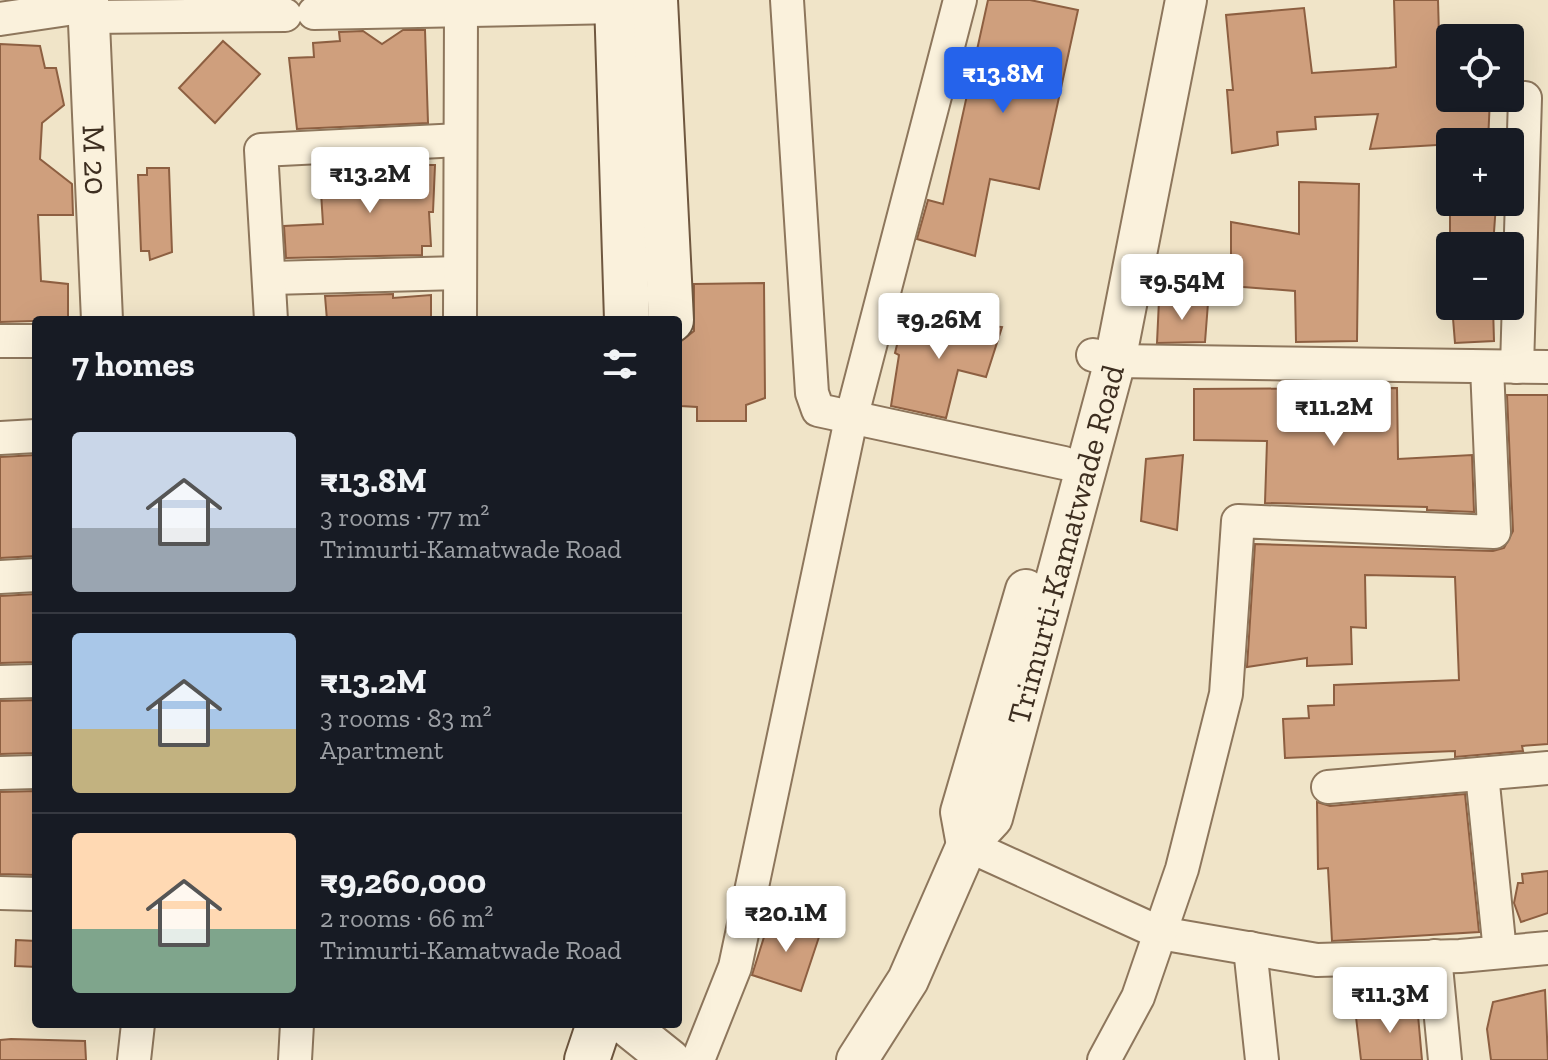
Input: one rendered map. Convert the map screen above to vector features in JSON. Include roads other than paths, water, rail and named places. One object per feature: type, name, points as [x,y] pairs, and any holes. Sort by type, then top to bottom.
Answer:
[{"type":"main road","points":[[627,316],[630,2]]},
{"type":"main road","points":[[630,2],[670,316]]},
{"type":"main road","points":[[587,1060],[598,1028]]},
{"type":"street","points":[[787,0],[813,401],[818,410],[1064,463]]},
{"type":"street","points":[[698,1060],[735,967],[851,419],[960,0]]},
{"type":"street","name":"Trimurti-Kamatwade Road","points":[[967,845],[961,812],[1064,463],[1104,358],[1160,0]]},
{"type":"street","name":"Trimurti-Kamatwade Road","points":[[857,1060],[908,980],[967,845],[992,818],[1104,358],[1186,0]]},
{"type":"street","points":[[0,19],[89,8],[299,14],[630,2]]},
{"type":"street","name":"M 20","points":[[89,8],[102,316]]},
{"type":"street","points":[[460,316],[461,10]]},
{"type":"street","points":[[1117,1051],[1182,869],[1226,694],[1238,521],[1494,532],[1518,367],[1525,98]]},
{"type":"street","points":[[271,316],[261,150],[460,140]]},
{"type":"street","points":[[271,278],[460,273]]},
{"type":"street","points":[[0,341],[32,341]]},
{"type":"street","points":[[1104,358],[1518,367]]},
{"type":"street","points":[[0,438],[32,436]]},
{"type":"street","points":[[0,577],[32,575]]},
{"type":"street","points":[[0,682],[32,681]]},
{"type":"street","points":[[1328,787],[1548,768]]},
{"type":"street","points":[[0,773],[32,772]]},
{"type":"street","points":[[1482,774],[1500,952]]},
{"type":"street","points":[[967,845],[1160,933],[1317,960],[1548,948]]},
{"type":"street","points":[[0,893],[32,894]]},
{"type":"street","points":[[1250,948],[1262,1060]]},
{"type":"street","points":[[1435,956],[1445,1060]]},
{"type":"street","points":[[134,1060],[138,1028]]},
{"type":"street","points":[[295,1060],[297,1028]]},
{"type":"street","points":[[630,1028],[670,1060]]}]
